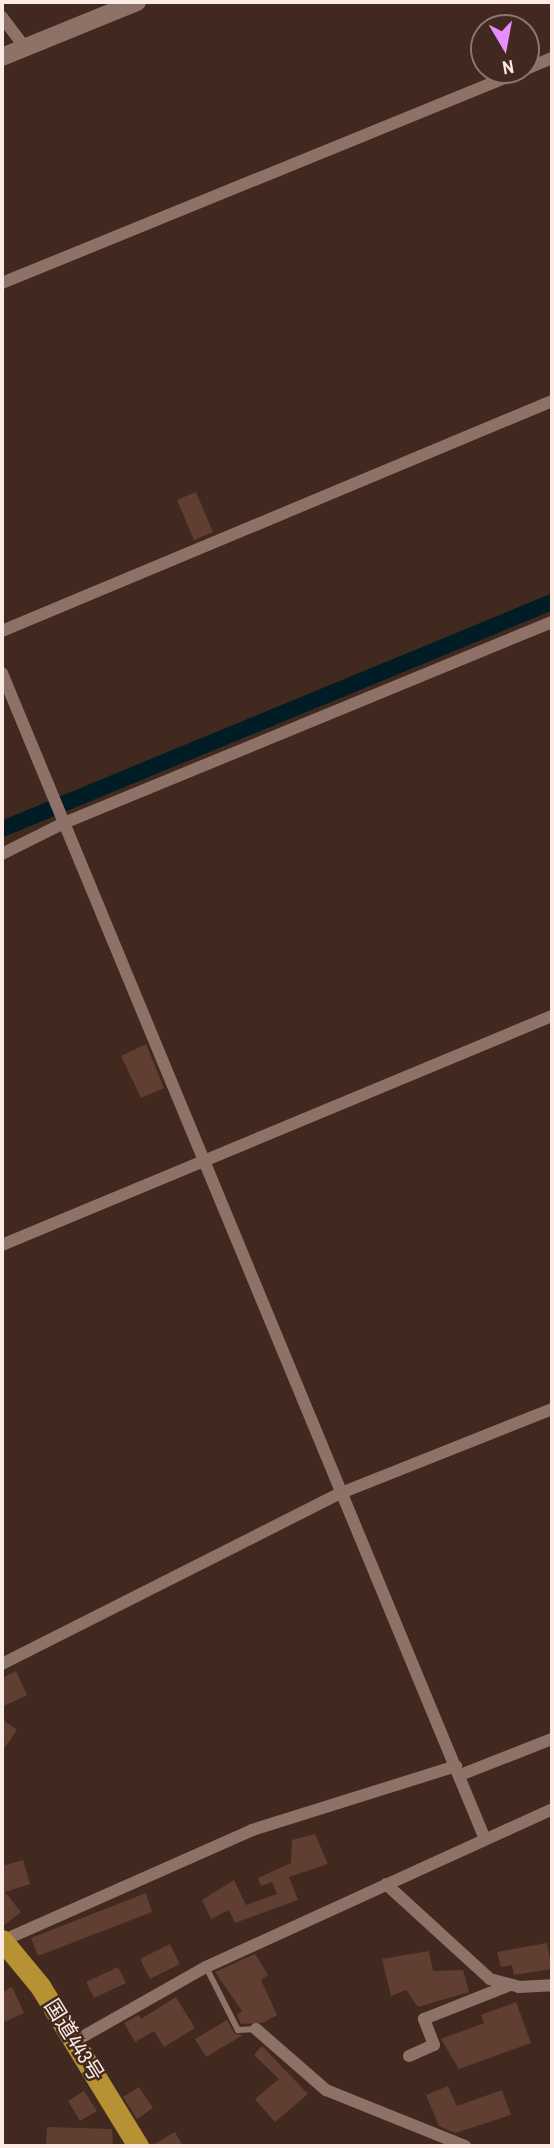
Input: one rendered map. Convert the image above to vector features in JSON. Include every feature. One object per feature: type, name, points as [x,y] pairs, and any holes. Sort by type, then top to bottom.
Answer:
[{"type":"highway","name":"国道443号","points":[[2,1941],[40,1986],[138,2146]]},
{"type":"main road","points":[[2,57],[137,2]]},
{"type":"street","points":[[2,17],[25,48]]},
{"type":"street","points":[[2,283],[491,84]]},
{"type":"street","points":[[2,631],[552,401]]},
{"type":"street","points":[[2,854],[64,823],[552,622]]},
{"type":"street","points":[[2,673],[485,1839]]},
{"type":"street","points":[[2,1245],[203,1158],[552,1016]]},
{"type":"street","points":[[2,1664],[341,1493],[552,1409]]},
{"type":"street","points":[[2,1941],[252,1830],[458,1771],[552,1739]]},
{"type":"street","points":[[75,2041],[206,1966],[552,1809]]},
{"type":"street","points":[[386,1884],[491,1979],[511,1984],[552,1985]]},
{"type":"street","points":[[409,2056],[434,2045],[424,2019],[511,1984]]},
{"type":"street","points":[[256,2029],[326,2090],[465,2146]]},
{"type":"lane","points":[[206,1966],[238,2030],[256,2029]]},
{"type":"building","points":[[196,492],[213,532],[194,540],[177,500]]},
{"type":"building","points":[[146,1044],[164,1088],[141,1098],[121,1056]]},
{"type":"building","points":[[16,1671],[27,1695],[2,1707],[2,1678]]},
{"type":"building","points":[[2,1719],[17,1730],[2,1752]]},
{"type":"building","points":[[315,1834],[328,1864],[289,1877],[298,1900],[235,1923],[229,1910],[211,1919],[202,1900],[234,1880],[246,1905],[277,1894],[272,1882],[261,1886],[258,1878],[291,1863],[292,1840]]},
{"type":"building","points":[[23,1860],[30,1884],[5,1892],[21,1912],[2,1927],[2,1866]]},
{"type":"building","points":[[146,1893],[152,1912],[38,1956],[31,1938]]},
{"type":"building","points":[[547,1943],[552,1969],[514,1975],[512,1965],[501,1967],[497,1952]]},
{"type":"building","points":[[170,1944],[180,1964],[150,1979],[140,1959]]},
{"type":"building","points":[[429,1951],[433,1971],[463,1970],[469,1992],[418,2007],[406,1990],[391,1996],[382,1959]]},
{"type":"building","points":[[255,1954],[268,1975],[261,1980],[277,2015],[262,2023],[241,2024],[237,2015],[242,2011],[215,1972]]},
{"type":"building","points":[[118,1967],[126,1983],[94,1998],[86,1982]]},
{"type":"building","points":[[12,1987],[24,2013],[2,2023],[2,1992]]},
{"type":"building","points":[[176,1997],[195,2028],[164,2047],[154,2031],[135,2042],[124,2023],[139,2015],[141,2019]]},
{"type":"building","points":[[516,2002],[531,2043],[459,2069],[441,2039],[484,2023],[481,2015]]},
{"type":"building","points":[[227,2020],[235,2034],[243,2035],[206,2057],[195,2039]]},
{"type":"building","points":[[262,2046],[308,2094],[275,2122],[255,2099],[279,2079],[254,2055]]},
{"type":"building","points":[[448,2086],[457,2106],[502,2090],[511,2115],[455,2133],[439,2126],[426,2095]]},
{"type":"building","points":[[139,2087],[153,2108],[137,2119],[123,2097]]},
{"type":"building","points":[[84,2091],[97,2111],[80,2121],[68,2101]]},
{"type":"building","points":[[47,2127],[112,2129],[113,2146],[46,2146]]},
{"type":"building","points":[[175,2132],[183,2146],[151,2146]]},
{"type":"waterway","points":[[2,829],[552,602]]}]
